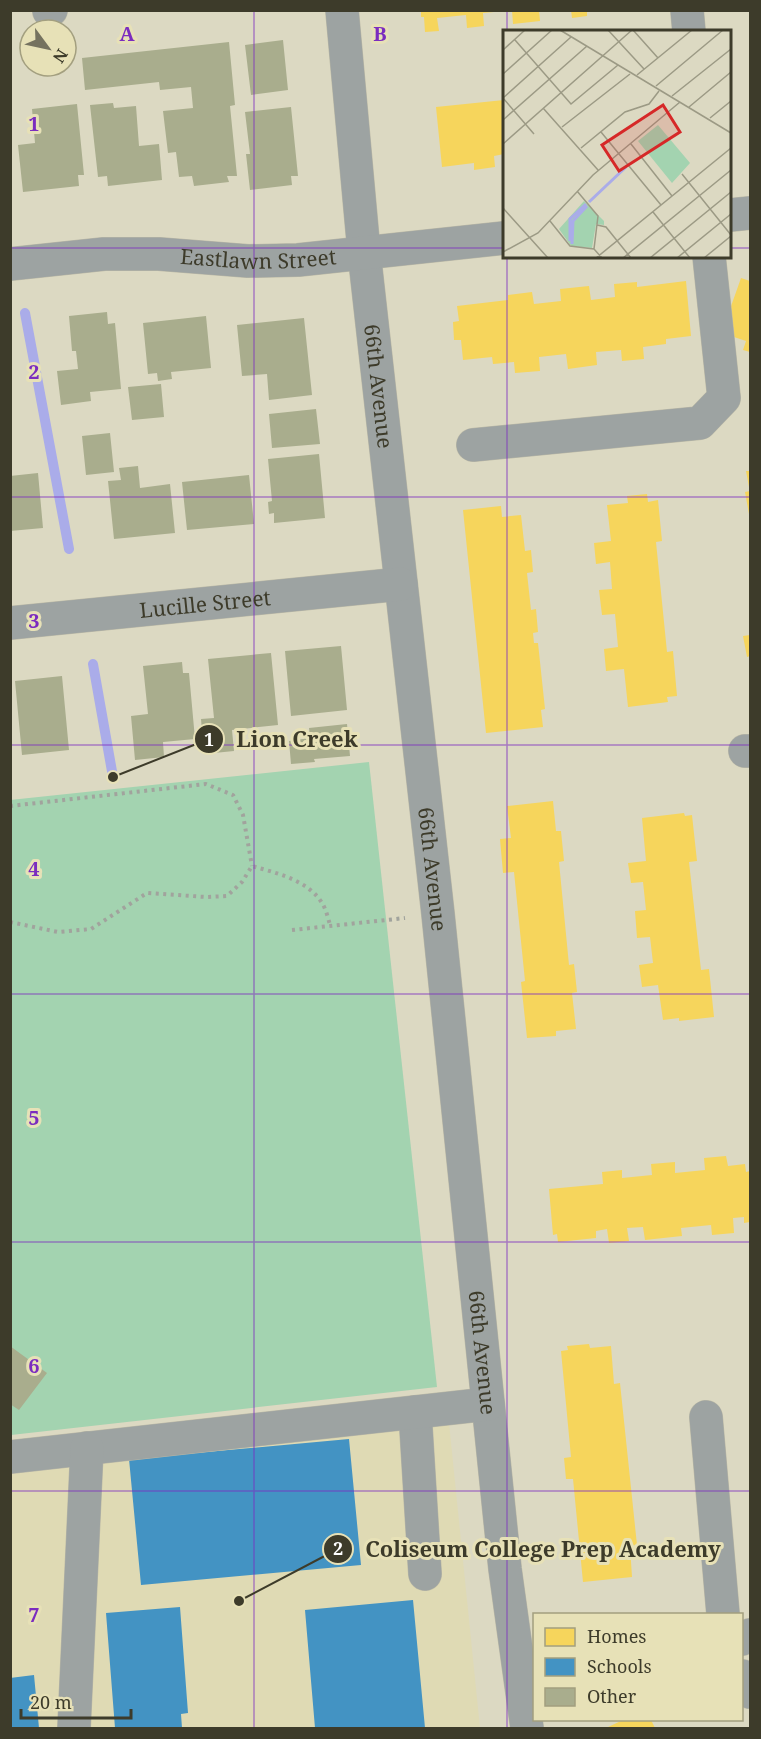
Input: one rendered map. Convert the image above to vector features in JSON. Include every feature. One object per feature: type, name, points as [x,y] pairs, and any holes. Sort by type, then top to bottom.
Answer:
[{"type":"street","name":"66th Avenue","points":[[342,10],[364,252],[438,914],[505,1569],[527,1728]]},
{"type":"street","points":[[687,10],[689,30]]},
{"type":"street","points":[[731,215],[750,213]]},
{"type":"street","name":"Eastlawn Street","points":[[10,264],[104,254],[159,254],[248,261],[298,260],[503,238]]},
{"type":"street","points":[[473,446],[700,423],[724,398],[709,258]]},
{"type":"street","name":"Lucille Street","points":[[10,623],[400,585]]},
{"type":"street","points":[[10,1457],[488,1404]]},
{"type":"street","points":[[415,1412],[425,1574]]},
{"type":"street","points":[[706,1417],[723,1613]]},
{"type":"street","points":[[74,1728],[87,1448]]},
{"type":"path","points":[[10,806],[206,784],[233,795],[243,815],[252,866],[242,882],[227,896],[147,893],[91,929],[58,932],[10,922]]},
{"type":"path","points":[[252,866],[286,877],[315,894],[323,904],[330,926]]},
{"type":"path","points":[[292,930],[438,914]]},
{"type":"shaded area","points":[[449,1423],[480,1728],[11,1728],[10,1474]]},
{"type":"green space","points":[[369,762],[437,1387],[11,1435],[10,800]]},
{"type":"building: Homes","points":[[421,10],[493,10],[494,12],[483,13],[484,26],[467,28],[466,15],[437,18],[439,31],[425,32]]},
{"type":"building: Homes","points":[[512,10],[539,10],[540,21],[513,24]]},
{"type":"building: Homes","points":[[571,10],[587,10],[587,16],[572,18]]},
{"type":"building: Homes","points":[[503,100],[503,154],[494,156],[495,167],[474,170],[474,163],[442,167],[436,107]]},
{"type":"building: Homes","points":[[741,278],[750,281],[750,352],[743,350],[746,341],[731,336],[734,329],[724,326]]},
{"type":"building: Homes","points":[[686,281],[691,336],[666,339],[666,344],[643,347],[644,359],[622,361],[621,350],[596,352],[597,365],[568,369],[566,354],[539,357],[540,371],[515,373],[514,362],[493,364],[492,357],[463,360],[461,340],[454,340],[453,322],[459,321],[457,306],[508,300],[508,295],[532,292],[534,304],[561,301],[560,289],[589,286],[591,300],[615,297],[614,284],[637,282],[637,287]]},
{"type":"building: Homes","points":[[746,471],[750,471],[749,487]]},
{"type":"building: Homes","points":[[750,491],[750,514],[749,514],[745,492]]},
{"type":"building: Homes","points":[[647,494],[648,502],[658,500],[662,541],[656,542],[667,652],[673,651],[677,696],[667,697],[668,702],[628,707],[624,669],[606,671],[604,649],[618,647],[615,614],[602,615],[599,590],[612,589],[610,562],[596,564],[594,543],[611,541],[607,505],[628,503],[627,496]]},
{"type":"building: Homes","points":[[501,506],[502,517],[521,515],[525,551],[531,550],[533,572],[527,573],[531,610],[536,609],[538,632],[533,633],[534,643],[538,643],[545,709],[541,710],[543,727],[486,733],[463,510]]},
{"type":"building: Homes","points":[[750,635],[750,656],[747,657],[743,636]]},
{"type":"building: Homes","points":[[553,801],[556,831],[561,831],[564,861],[559,862],[569,965],[574,964],[577,992],[572,993],[576,1029],[556,1031],[556,1036],[527,1038],[521,982],[525,981],[514,872],[503,873],[500,839],[511,838],[507,806]]},
{"type":"building: Homes","points":[[684,813],[685,816],[692,815],[697,861],[689,862],[701,970],[709,969],[714,1017],[679,1021],[679,1018],[663,1020],[658,985],[642,987],[639,965],[653,963],[650,937],[637,938],[635,911],[646,910],[643,882],[631,883],[628,863],[646,861],[642,818]]},
{"type":"building: Homes","points":[[726,1156],[728,1166],[745,1164],[746,1172],[750,1171],[750,1222],[744,1223],[744,1217],[733,1218],[734,1233],[712,1235],[711,1225],[681,1228],[682,1236],[645,1240],[643,1227],[627,1228],[629,1241],[609,1243],[607,1229],[596,1231],[596,1238],[558,1242],[557,1234],[553,1235],[549,1189],[603,1184],[602,1172],[622,1170],[622,1178],[652,1175],[651,1164],[675,1162],[675,1173],[705,1170],[704,1158]]},
{"type":"building: Homes","points":[[589,1344],[590,1348],[611,1346],[614,1384],[620,1383],[637,1545],[630,1546],[632,1577],[583,1582],[573,1479],[566,1479],[564,1458],[571,1457],[561,1351],[568,1350],[567,1346]]},
{"type":"building: Homes","points":[[621,1721],[652,1721],[655,1728],[606,1728]]},
{"type":"building: Schools","points":[[349,1439],[361,1565],[141,1585],[129,1459]]},
{"type":"building: Schools","points":[[413,1600],[425,1728],[315,1728],[305,1610]]},
{"type":"building: Schools","points":[[180,1607],[188,1713],[181,1714],[182,1728],[115,1728],[106,1613]]},
{"type":"building: Schools","points":[[34,1675],[39,1728],[10,1728],[10,1678]]},
{"type":"building: Other","points":[[283,40],[288,90],[251,95],[245,45]]},
{"type":"building: Other","points":[[229,42],[235,105],[230,106],[237,176],[227,176],[229,182],[194,186],[192,176],[179,177],[176,152],[168,153],[163,111],[193,108],[191,87],[160,90],[159,82],[85,90],[82,58]]},
{"type":"building: Other","points":[[113,103],[114,108],[136,106],[139,146],[159,144],[162,180],[108,186],[107,176],[98,177],[90,105]]},
{"type":"building: Other","points":[[77,104],[84,175],[78,175],[79,186],[23,192],[18,145],[35,143],[32,109]]},
{"type":"building: Other","points":[[291,107],[298,176],[291,176],[292,185],[250,190],[246,154],[250,154],[245,112]]},
{"type":"building: Other","points":[[107,312],[108,324],[115,323],[121,389],[90,392],[91,401],[61,405],[57,371],[78,369],[76,351],[72,351],[69,316]]},
{"type":"building: Other","points":[[206,316],[211,368],[171,372],[172,379],[158,381],[157,373],[148,374],[143,323]]},
{"type":"building: Other","points":[[304,318],[312,395],[269,400],[267,374],[242,376],[237,325]]},
{"type":"building: Other","points":[[161,384],[164,417],[132,420],[128,387]]},
{"type":"building: Other","points":[[316,409],[320,444],[272,448],[269,414]]},
{"type":"building: Other","points":[[110,433],[114,472],[86,475],[82,436]]},
{"type":"building: Other","points":[[319,454],[325,518],[274,523],[274,513],[269,514],[268,502],[272,501],[268,459]]},
{"type":"building: Other","points":[[138,466],[140,488],[170,484],[175,533],[114,539],[108,481],[121,480],[119,468]]},
{"type":"building: Other","points":[[38,473],[43,528],[10,531],[10,476]]},
{"type":"building: Other","points":[[249,475],[254,524],[187,530],[182,482]]},
{"type":"building: Other","points":[[341,646],[347,710],[291,716],[285,651]]},
{"type":"building: Other","points":[[271,653],[278,725],[232,730],[234,751],[204,754],[201,719],[214,718],[208,659]]},
{"type":"building: Other","points":[[182,662],[183,673],[189,673],[195,739],[163,742],[164,757],[135,760],[131,716],[148,714],[143,666]]},
{"type":"building: Other","points":[[62,676],[69,750],[22,755],[15,681]]},
{"type":"building: Other","points":[[347,724],[350,756],[314,759],[315,762],[291,764],[289,741],[310,738],[309,728]]},
{"type":"building: Other","points":[[10,1346],[47,1373],[19,1410],[10,1404]]},
{"type":"waterway","points":[[25,313],[69,549]]},
{"type":"waterway","points":[[93,664],[113,777]]},
{"type":"place","name":"Lion Creek","points":[[113,777]]},
{"type":"place","name":"Coliseum College Prep Academy","points":[[239,1601]]}]
